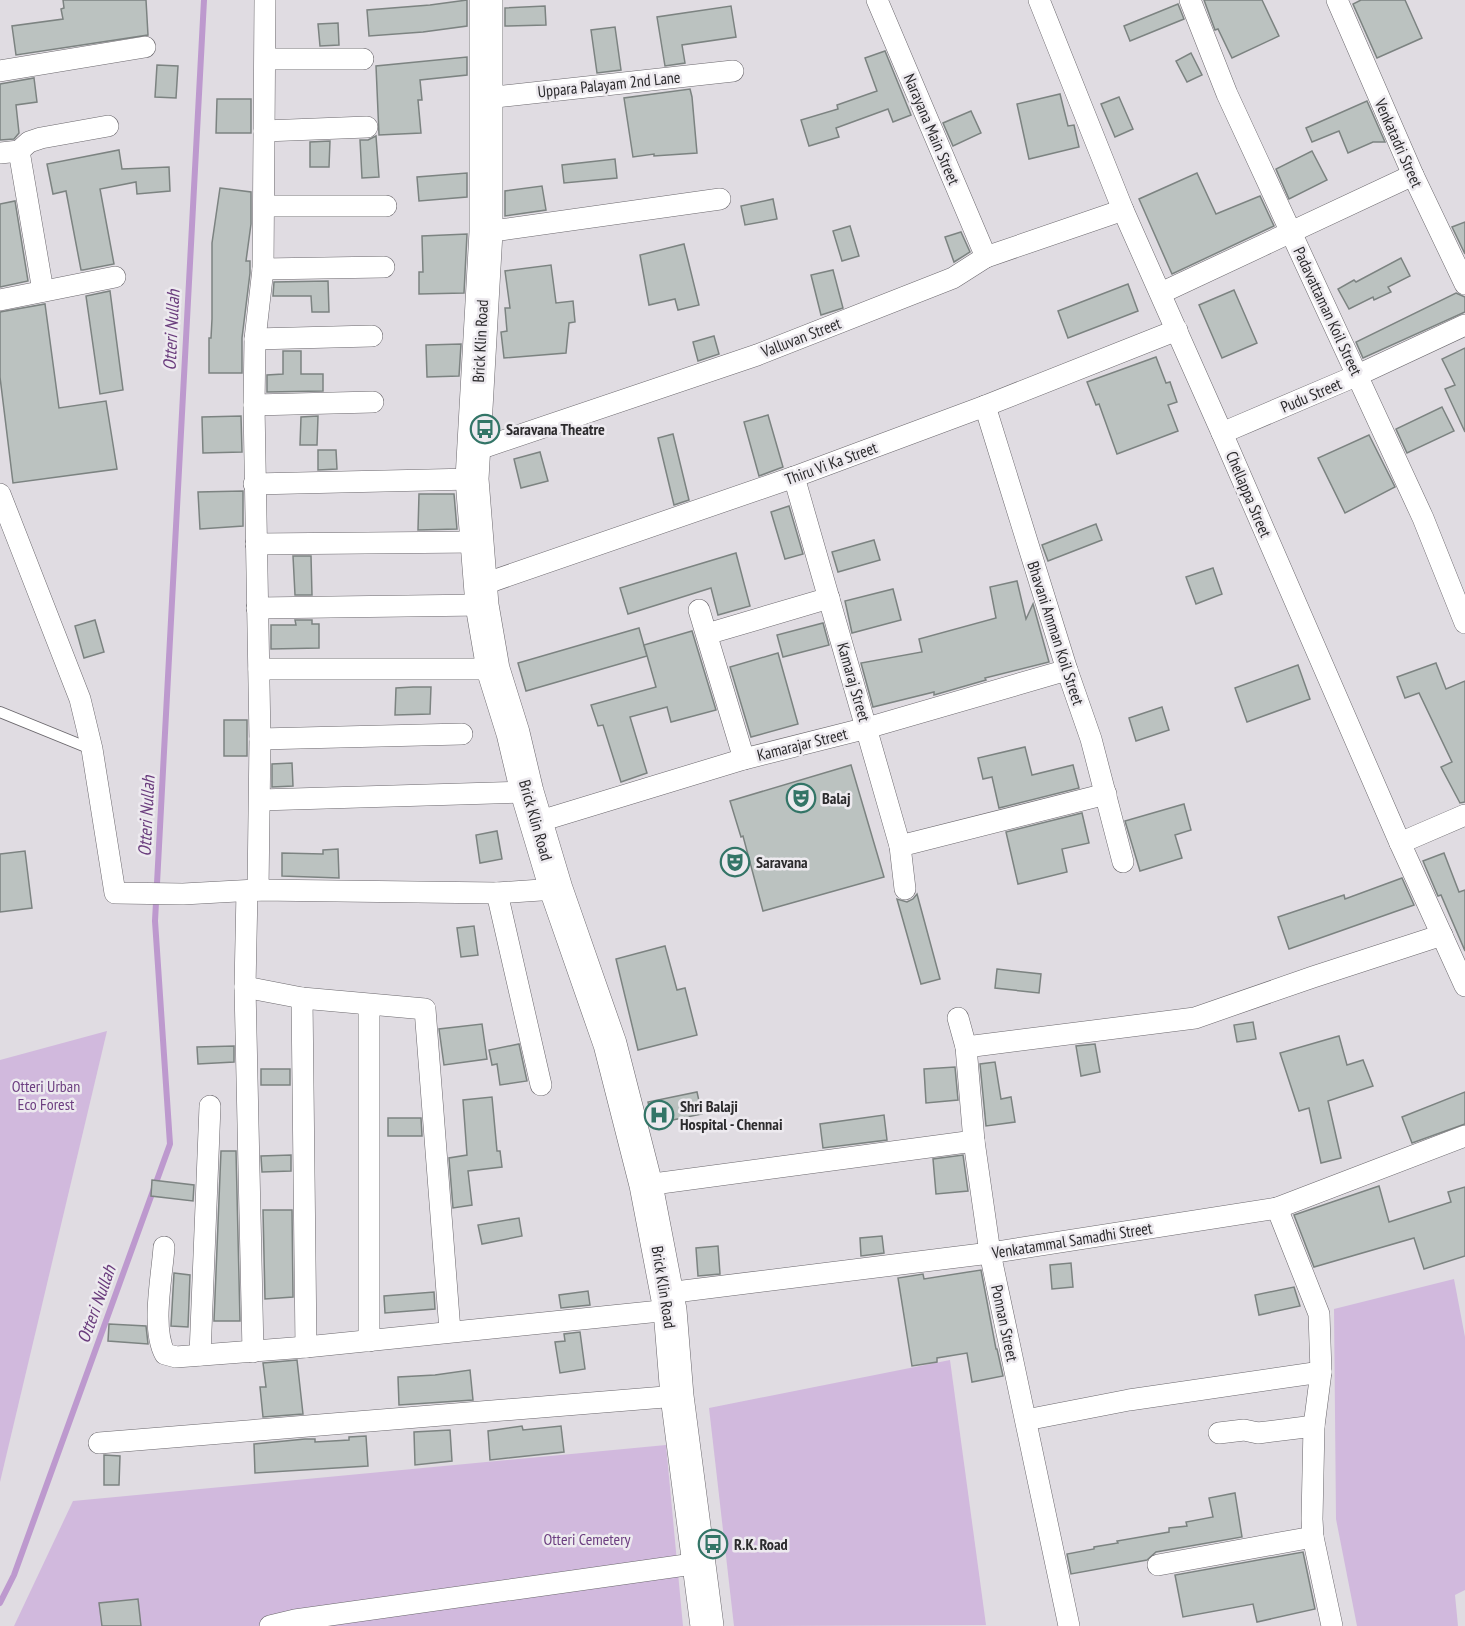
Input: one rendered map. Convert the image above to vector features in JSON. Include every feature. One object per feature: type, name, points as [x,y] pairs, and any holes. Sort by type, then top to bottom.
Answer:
[{"type":"main road","name":"Brick Klin Road","points":[[486,0],[486,232],[472,465],[482,595],[493,669],[556,889],[610,1044],[646,1185],[668,1301],[677,1396],[707,1626]]},
{"type":"street","points":[[254,1352],[245,987],[260,800],[254,405],[255,339],[263,269],[265,0]]},
{"type":"street","name":"Narayana Main Street","points":[[877,0],[986,257]]},
{"type":"street","name":"Chellappa Street","points":[[1039,0],[1123,210],[1400,843],[1465,986]]},
{"type":"street","name":"Padavattaman Koil Street","points":[[1190,0],[1227,94],[1423,518],[1465,623]]},
{"type":"street","name":"Venkatadri Street","points":[[1337,0],[1413,175],[1465,284]]},
{"type":"street","points":[[0,71],[145,47]]},
{"type":"street","points":[[266,59],[363,59]]},
{"type":"street","name":"Uppara Palayam 2nd Lane","points":[[486,98],[733,71]]},
{"type":"street","points":[[43,291],[9,152],[41,138],[108,126]]},
{"type":"street","points":[[264,131],[368,127]]},
{"type":"street","points":[[1161,293],[1413,175]]},
{"type":"street","points":[[486,232],[720,199]]},
{"type":"street","points":[[264,206],[386,206]]},
{"type":"street","name":"Valluvan Street","points":[[254,484],[472,465],[952,278],[986,257],[1123,210]]},
{"type":"street","points":[[263,269],[384,267]]},
{"type":"street","points":[[0,300],[115,277]]},
{"type":"street","name":"Pudu Street","points":[[1222,433],[1358,375],[1465,325]]},
{"type":"street","name":"Thiru Vi Ka Street","points":[[257,608],[482,595],[985,406],[1177,330]]},
{"type":"street","points":[[255,339],[372,336]]},
{"type":"street","points":[[254,405],[373,402]]},
{"type":"street","name":"Bhavani Amman Koil Street","points":[[985,406],[1067,670],[1091,739],[1123,862]]},
{"type":"street","name":"Kamaraj Street","points":[[794,477],[900,846],[905,889]]},
{"type":"street","points":[[0,495],[80,699],[92,749],[115,893],[183,894],[252,891],[497,893],[556,889]]},
{"type":"street","points":[[256,544],[477,542]]},
{"type":"street","points":[[707,634],[829,598]]},
{"type":"street","points":[[699,610],[744,759]]},
{"type":"street","points":[[259,669],[493,669]]},
{"type":"street","name":"Kamarajar Street","points":[[260,800],[532,807],[744,759],[867,728],[1067,670]]},
{"type":"street","points":[[260,739],[462,734]]},
{"type":"street","points":[[900,846],[1106,794]]},
{"type":"street","points":[[1400,843],[1465,815]]},
{"type":"street","points":[[497,893],[541,1085]]},
{"type":"street","points":[[966,1047],[1196,1018],[1313,976],[1442,935]]},
{"type":"street","points":[[245,987],[302,999],[425,1009],[450,1331]]},
{"type":"street","points":[[302,999],[306,1347]]},
{"type":"street","points":[[369,1005],[369,1341]]},
{"type":"street","name":"Ponnan Street","points":[[958,1018],[966,1047],[974,1141],[990,1253],[1069,1626]]},
{"type":"street","points":[[200,1355],[210,1106]]},
{"type":"street","name":"Venkatammal Samadhi Street","points":[[164,1247],[159,1314],[160,1344],[165,1354],[176,1357],[254,1352],[369,1341],[668,1301],[1276,1208],[1465,1136]]},
{"type":"street","points":[[646,1185],[974,1141]]},
{"type":"street","points":[[1276,1208],[1319,1314],[1321,1372],[1314,1426],[1313,1537],[1332,1626]]},
{"type":"street","points":[[1026,1419],[1129,1400],[1321,1372]]},
{"type":"street","points":[[99,1443],[677,1396]]},
{"type":"street","points":[[1219,1433],[1244,1430],[1258,1432],[1314,1426]]},
{"type":"street","points":[[1158,1565],[1313,1537]]},
{"type":"street","points":[[270,1626],[295,1620],[700,1563]]},
{"type":"lane","points":[[0,712],[92,749]]},
{"type":"green space","name":"Otteri Urban Eco Forest","points":[[107,1031],[0,1482],[0,1060]]},
{"type":"green space","points":[[1454,1279],[1465,1337],[1465,1590],[1455,1595],[1458,1626],[1357,1626],[1336,1519],[1334,1309]]},
{"type":"green space","points":[[950,1360],[986,1625],[734,1626],[709,1408]]},
{"type":"green space","name":"Otteri Cemetery","points":[[666,1445],[683,1626],[14,1626],[73,1501]]},
{"type":"building","points":[[63,0],[146,0],[148,35],[16,55],[12,26],[63,19],[61,9],[64,8]]},
{"type":"building","points":[[467,0],[467,26],[369,36],[367,10]]},
{"type":"building","points":[[1204,0],[1262,0],[1279,36],[1232,58],[1218,29],[1215,30]]},
{"type":"building","points":[[1361,0],[1405,0],[1422,38],[1377,58],[1353,4]]},
{"type":"building","points":[[1178,4],[1184,19],[1130,41],[1124,26]]},
{"type":"building","points":[[545,6],[546,25],[505,26],[505,8]]},
{"type":"building","points":[[731,6],[736,37],[682,45],[685,63],[665,66],[657,17]]},
{"type":"building","points":[[338,23],[339,45],[320,46],[318,24]]},
{"type":"building","points":[[615,27],[621,70],[597,73],[591,30]]},
{"type":"building","points":[[885,51],[911,115],[893,122],[888,109],[836,128],[839,137],[809,146],[801,120],[838,109],[837,105],[877,91],[865,58]]},
{"type":"building","points":[[1191,53],[1202,75],[1187,82],[1176,61]]},
{"type":"building","points":[[467,57],[467,75],[420,80],[422,100],[418,100],[421,133],[379,135],[376,66]]},
{"type":"building","points":[[157,65],[178,66],[176,98],[155,97]]},
{"type":"building","points":[[34,78],[37,102],[16,105],[19,133],[14,139],[0,140],[0,84]]},
{"type":"building","points":[[690,89],[697,153],[633,157],[624,98]]},
{"type":"building","points":[[1060,94],[1068,126],[1074,125],[1079,147],[1029,159],[1017,104]]},
{"type":"building","points":[[1119,97],[1133,129],[1115,137],[1101,104]]},
{"type":"building","points":[[217,99],[251,99],[251,133],[216,133]]},
{"type":"building","points":[[1367,101],[1385,142],[1373,142],[1348,153],[1339,131],[1312,142],[1306,128]]},
{"type":"building","points":[[971,111],[981,133],[953,146],[943,123]]},
{"type":"building","points":[[376,136],[379,177],[362,178],[360,140],[368,140]]},
{"type":"building","points":[[330,141],[329,167],[310,167],[310,142]]},
{"type":"building","points":[[119,150],[122,169],[169,167],[170,191],[137,194],[136,182],[100,189],[114,264],[81,270],[66,191],[53,194],[47,164]]},
{"type":"building","points":[[1312,151],[1327,180],[1289,199],[1276,169]]},
{"type":"building","points":[[615,159],[617,178],[564,183],[562,165]]},
{"type":"building","points":[[467,173],[467,197],[419,201],[417,177]]},
{"type":"building","points":[[1197,173],[1216,214],[1260,196],[1274,226],[1172,274],[1139,199]]},
{"type":"building","points":[[542,186],[546,210],[505,216],[505,191]]},
{"type":"building","points":[[220,188],[251,192],[251,224],[246,261],[250,261],[250,273],[242,338],[242,373],[209,373],[212,243]]},
{"type":"building","points":[[773,199],[777,219],[745,225],[741,206]]},
{"type":"building","points":[[15,201],[28,281],[0,287],[0,204]]},
{"type":"building","points":[[1465,222],[1465,254],[1452,227]]},
{"type":"building","points":[[850,226],[859,256],[842,261],[833,231]]},
{"type":"building","points":[[961,232],[970,252],[954,262],[945,237]]},
{"type":"building","points":[[467,234],[464,293],[419,294],[419,272],[423,272],[422,236]]},
{"type":"building","points":[[684,244],[699,305],[678,310],[675,299],[649,305],[640,255]]},
{"type":"building","points":[[1401,258],[1410,276],[1388,287],[1391,292],[1374,300],[1373,297],[1349,309],[1338,289]]},
{"type":"building","points":[[551,265],[556,303],[573,301],[575,322],[569,323],[566,353],[504,358],[501,332],[507,331],[505,308],[510,308],[505,271]]},
{"type":"building","points":[[833,270],[843,308],[821,315],[811,275]]},
{"type":"building","points":[[328,281],[329,312],[312,312],[311,296],[273,296],[274,282]]},
{"type":"building","points":[[1128,284],[1138,311],[1068,338],[1058,311]]},
{"type":"building","points":[[1234,290],[1257,343],[1222,358],[1199,305]]},
{"type":"building","points":[[110,291],[123,390],[100,394],[86,296]]},
{"type":"building","points":[[1456,293],[1465,297],[1465,312],[1363,358],[1356,342]]},
{"type":"building","points":[[45,304],[59,408],[106,401],[117,469],[13,483],[0,377],[0,312]]},
{"type":"building","points":[[714,336],[719,354],[698,361],[693,342]]},
{"type":"building","points":[[461,344],[459,376],[427,377],[426,345]]},
{"type":"building","points":[[1465,348],[1465,432],[1445,389],[1455,385],[1442,359]]},
{"type":"building","points":[[283,351],[301,351],[301,374],[323,374],[323,391],[267,392],[267,375],[283,374]]},
{"type":"building","points":[[1156,357],[1166,383],[1170,382],[1177,402],[1168,405],[1178,431],[1117,454],[1099,404],[1096,405],[1087,382]]},
{"type":"building","points":[[1442,407],[1454,431],[1407,453],[1396,429]]},
{"type":"building","points":[[768,415],[783,467],[759,476],[744,422]]},
{"type":"building","points":[[241,416],[242,452],[203,453],[202,417]]},
{"type":"building","points":[[318,416],[317,445],[300,445],[301,417]]},
{"type":"building","points":[[673,434],[689,500],[674,505],[658,438]]},
{"type":"building","points":[[1369,435],[1395,487],[1345,513],[1318,458]]},
{"type":"building","points":[[318,450],[336,450],[337,469],[318,470]]},
{"type":"building","points":[[540,452],[548,481],[521,488],[514,459]]},
{"type":"building","points":[[243,491],[243,526],[200,529],[198,492]]},
{"type":"building","points":[[419,494],[454,494],[457,529],[418,530]]},
{"type":"building","points":[[789,506],[803,554],[785,559],[771,512]]},
{"type":"building","points":[[1096,524],[1102,540],[1048,561],[1042,545]]},
{"type":"building","points":[[874,540],[880,560],[838,572],[832,552]]},
{"type":"building","points":[[736,553],[750,606],[718,615],[711,588],[628,614],[620,588]]},
{"type":"building","points":[[293,556],[311,556],[312,595],[295,595]]},
{"type":"building","points":[[1213,568],[1222,594],[1196,604],[1186,577]]},
{"type":"building","points":[[1017,581],[1026,619],[1033,604],[1049,662],[985,678],[986,680],[934,695],[934,692],[873,707],[861,663],[922,652],[919,639],[996,618],[990,587]]},
{"type":"building","points":[[893,589],[901,620],[852,633],[845,601]]},
{"type":"building","points":[[95,620],[104,652],[84,658],[75,626]]},
{"type":"building","points":[[295,620],[312,620],[312,624],[319,624],[319,648],[271,649],[271,625],[296,625]]},
{"type":"building","points":[[823,623],[829,645],[783,657],[777,635]]},
{"type":"building","points":[[639,628],[647,656],[526,691],[518,663]]},
{"type":"building","points":[[692,631],[716,710],[671,722],[667,707],[630,717],[647,773],[621,782],[603,725],[598,726],[591,705],[656,687],[644,645]]},
{"type":"building","points":[[778,653],[798,724],[751,737],[730,667]]},
{"type":"building","points":[[1436,663],[1446,689],[1465,681],[1465,802],[1460,803],[1441,767],[1452,762],[1419,693],[1405,698],[1397,677]]},
{"type":"building","points":[[1298,665],[1310,699],[1247,722],[1235,688]]},
{"type":"building","points":[[431,687],[430,714],[395,715],[396,688]]},
{"type":"building","points":[[1162,707],[1169,730],[1136,741],[1129,718]]},
{"type":"building","points":[[224,720],[247,720],[247,756],[224,756]]},
{"type":"building","points":[[1025,747],[1032,775],[1073,765],[1079,788],[999,808],[992,777],[983,779],[978,758]]},
{"type":"building","points":[[292,763],[293,786],[272,787],[272,764]]},
{"type":"building","points":[[851,765],[884,877],[763,911],[743,836],[741,837],[730,801]]},
{"type":"building","points":[[1184,804],[1191,830],[1175,835],[1182,858],[1140,871],[1125,821]]},
{"type":"building","points":[[1082,813],[1089,843],[1062,849],[1067,872],[1018,884],[1006,832]]},
{"type":"building","points":[[497,831],[502,859],[480,863],[476,835]]},
{"type":"building","points":[[338,849],[339,878],[282,876],[282,853],[323,854],[323,850]]},
{"type":"building","points":[[25,851],[32,908],[0,912],[0,854]]},
{"type":"building","points":[[1444,853],[1459,892],[1465,890],[1465,951],[1441,895],[1438,896],[1423,861]]},
{"type":"building","points":[[1402,878],[1414,905],[1289,949],[1278,917],[1344,895],[1345,899]]},
{"type":"building","points":[[917,894],[940,979],[921,984],[897,899],[907,902]]},
{"type":"building","points":[[474,926],[478,955],[461,957],[457,928]]},
{"type":"building","points":[[665,946],[677,990],[685,988],[697,1035],[638,1050],[616,959]]},
{"type":"building","points":[[997,969],[1041,974],[1039,993],[995,988]]},
{"type":"building","points":[[1253,1022],[1256,1039],[1237,1042],[1234,1025]]},
{"type":"building","points":[[482,1024],[487,1059],[444,1065],[439,1029]]},
{"type":"building","points":[[1339,1036],[1347,1065],[1363,1060],[1373,1086],[1328,1101],[1341,1158],[1321,1163],[1309,1108],[1299,1111],[1280,1053]]},
{"type":"building","points":[[519,1044],[527,1081],[500,1085],[497,1064],[492,1065],[489,1050]]},
{"type":"building","points":[[1095,1044],[1100,1072],[1081,1076],[1076,1046]]},
{"type":"building","points":[[234,1046],[234,1062],[198,1064],[197,1047]]},
{"type":"building","points":[[995,1062],[1001,1099],[1011,1097],[1015,1122],[986,1126],[980,1064]]},
{"type":"building","points":[[955,1067],[958,1100],[926,1103],[924,1069]]},
{"type":"building","points":[[261,1069],[290,1069],[290,1085],[261,1085]]},
{"type":"building","points":[[697,1092],[702,1114],[653,1124],[648,1102]]},
{"type":"building","points":[[1465,1092],[1465,1124],[1412,1143],[1402,1117]]},
{"type":"building","points":[[492,1097],[497,1151],[500,1151],[502,1167],[468,1171],[472,1205],[453,1208],[449,1158],[467,1155],[463,1100]]},
{"type":"building","points":[[884,1115],[887,1140],[823,1148],[820,1124]]},
{"type":"building","points":[[388,1118],[421,1118],[422,1136],[388,1136]]},
{"type":"building","points":[[221,1151],[236,1151],[240,1321],[214,1321]]},
{"type":"building","points":[[291,1155],[291,1171],[262,1172],[261,1156]]},
{"type":"building","points":[[963,1155],[968,1191],[936,1194],[933,1159]]},
{"type":"building","points":[[152,1180],[194,1185],[193,1201],[151,1196]]},
{"type":"building","points":[[1379,1186],[1389,1222],[1451,1202],[1448,1192],[1465,1187],[1465,1256],[1424,1269],[1414,1238],[1314,1267],[1294,1215]]},
{"type":"building","points":[[263,1210],[292,1210],[293,1297],[265,1299]]},
{"type":"building","points":[[519,1218],[522,1236],[482,1244],[478,1225]]},
{"type":"building","points":[[882,1236],[884,1253],[861,1256],[860,1238]]},
{"type":"building","points":[[718,1246],[720,1274],[698,1276],[696,1248]]},
{"type":"building","points":[[1071,1263],[1073,1287],[1052,1289],[1050,1265]]},
{"type":"building","points":[[981,1270],[1003,1376],[972,1382],[967,1353],[937,1358],[937,1362],[912,1366],[898,1278],[923,1274],[924,1279]]},
{"type":"building","points":[[174,1273],[190,1275],[188,1327],[171,1326]]},
{"type":"building","points":[[1294,1287],[1300,1306],[1259,1315],[1255,1295]]},
{"type":"building","points":[[588,1291],[590,1305],[561,1308],[559,1295]]},
{"type":"building","points":[[434,1292],[435,1309],[385,1313],[384,1296]]},
{"type":"building","points":[[109,1324],[146,1326],[148,1344],[108,1341]]},
{"type":"building","points":[[580,1332],[585,1369],[560,1373],[555,1342],[565,1341],[564,1334]]},
{"type":"building","points":[[297,1360],[303,1414],[263,1417],[260,1387],[266,1387],[263,1363]]},
{"type":"building","points":[[470,1370],[473,1400],[399,1405],[398,1377]]},
{"type":"building","points":[[522,1426],[523,1430],[561,1426],[564,1452],[490,1460],[488,1431]]},
{"type":"building","points":[[450,1430],[452,1461],[415,1465],[414,1432]]},
{"type":"building","points":[[366,1436],[368,1466],[255,1473],[254,1444],[305,1439],[315,1439],[315,1442],[349,1440],[349,1437]]},
{"type":"building","points":[[104,1455],[120,1456],[119,1485],[104,1485]]},
{"type":"building","points":[[1235,1493],[1242,1537],[1156,1552],[1147,1560],[1071,1574],[1067,1554],[1118,1543],[1117,1541],[1169,1532],[1169,1528],[1187,1526],[1186,1522],[1213,1517],[1209,1498]]},
{"type":"building","points":[[1303,1552],[1315,1609],[1257,1622],[1253,1604],[1183,1617],[1175,1575]]},
{"type":"building","points":[[138,1599],[141,1626],[102,1626],[99,1603]]},
{"type":"waterway","name":"Otteri Nullah","points":[[0,1603],[14,1575],[170,1144],[155,921],[204,0]]},
{"type":"place","name":"Saravana Theatre","points":[[485,429]]},
{"type":"place","name":"Balaj","points":[[801,798]]},
{"type":"place","name":"Saravana","points":[[735,862]]},
{"type":"place","name":"Shri Balaji Hospital - Chennai","points":[[659,1115]]},
{"type":"place","name":"R.K. Road","points":[[713,1544]]}]
